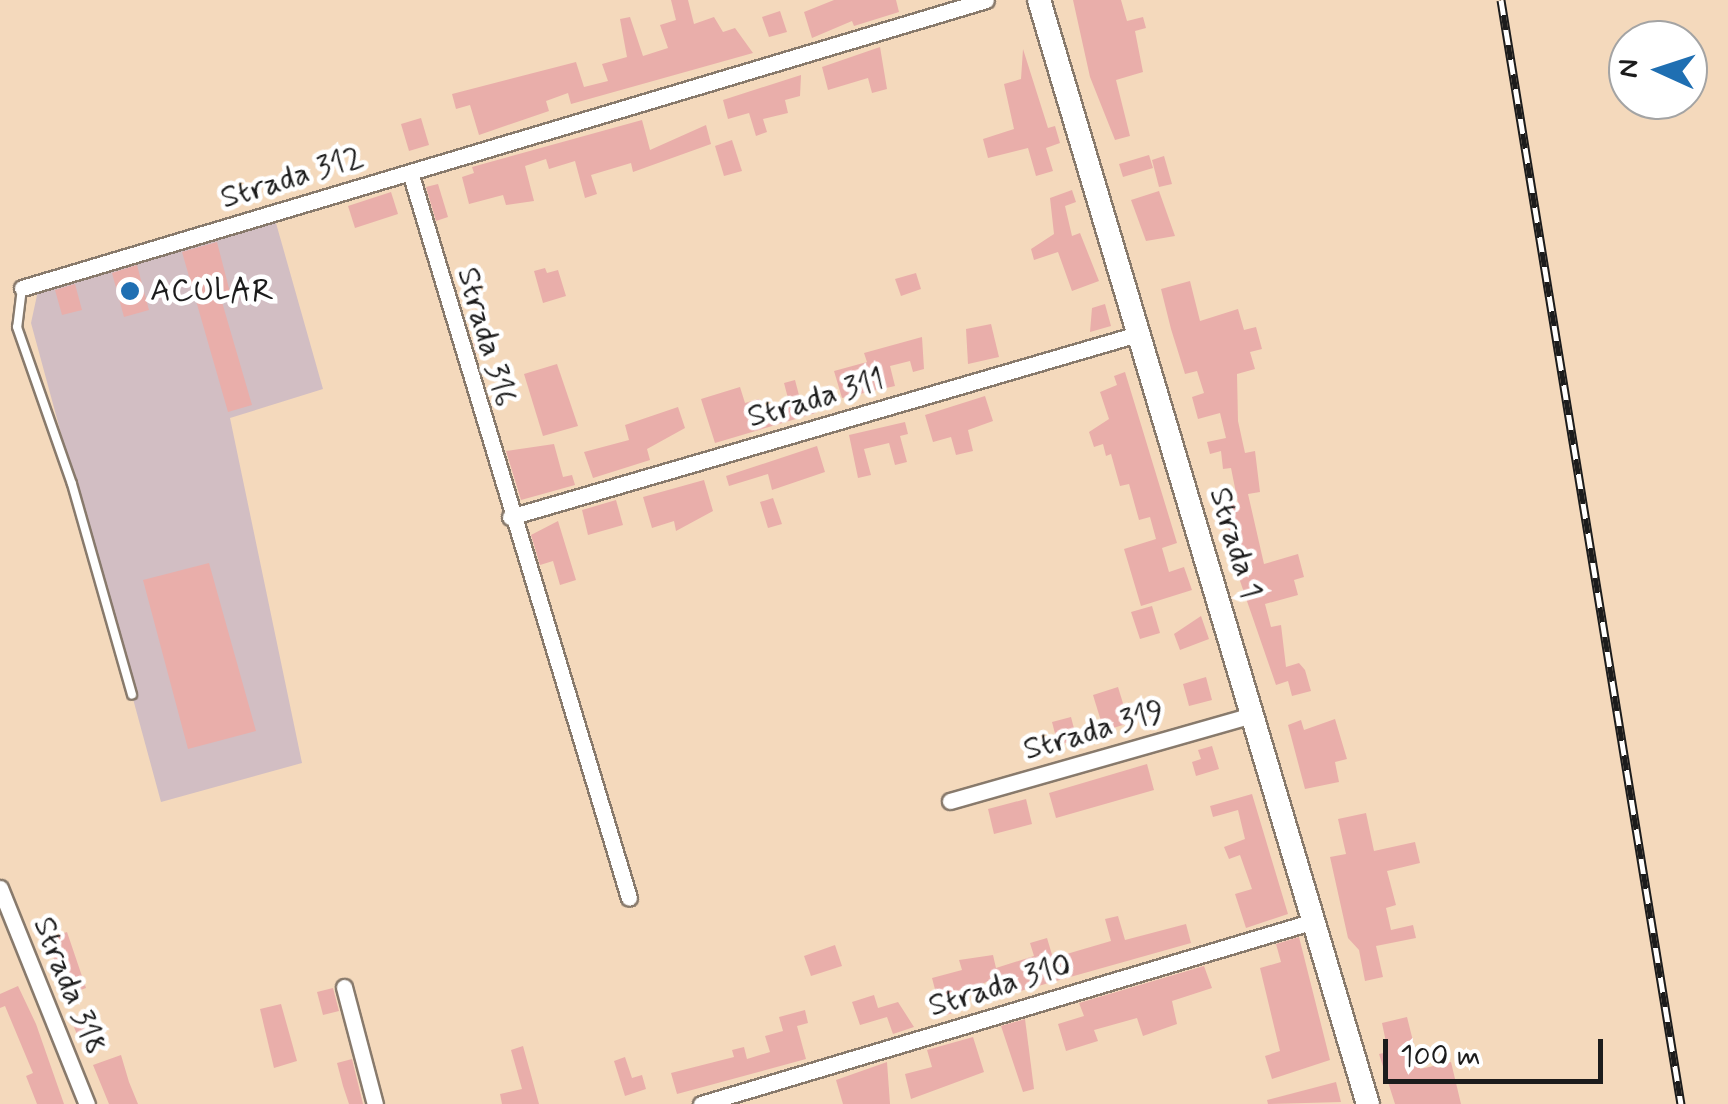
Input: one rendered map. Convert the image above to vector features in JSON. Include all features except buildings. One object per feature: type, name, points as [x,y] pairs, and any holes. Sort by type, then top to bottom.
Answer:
[{"type":"main road","name":"Strada 1","points":[[1039,0],[1368,1104]]},
{"type":"street","name":"Strada 312","points":[[22,288],[986,0]]},
{"type":"street","name":"Strada 316","points":[[410,172],[510,517],[629,898]]},
{"type":"street","name":"Strada 311","points":[[510,517],[1138,334]]},
{"type":"street","name":"Strada 319","points":[[950,801],[1252,715]]},
{"type":"street","name":"Strada 318","points":[[0,888],[87,1104]]},
{"type":"street","name":"Strada 310","points":[[702,1104],[1314,921]]},
{"type":"street","points":[[344,987],[375,1104]]},
{"type":"lane","name":"Strada 312","points":[[22,288],[17,327],[72,484],[132,695]]},
{"type":"shaded area","points":[[274,216],[323,389],[230,418],[302,763],[161,802],[31,323],[39,286]]},
{"type":"railway","points":[[1501,0],[1681,1104]]},
{"type":"place","name":"ACULAR","points":[[130,291]]}]
